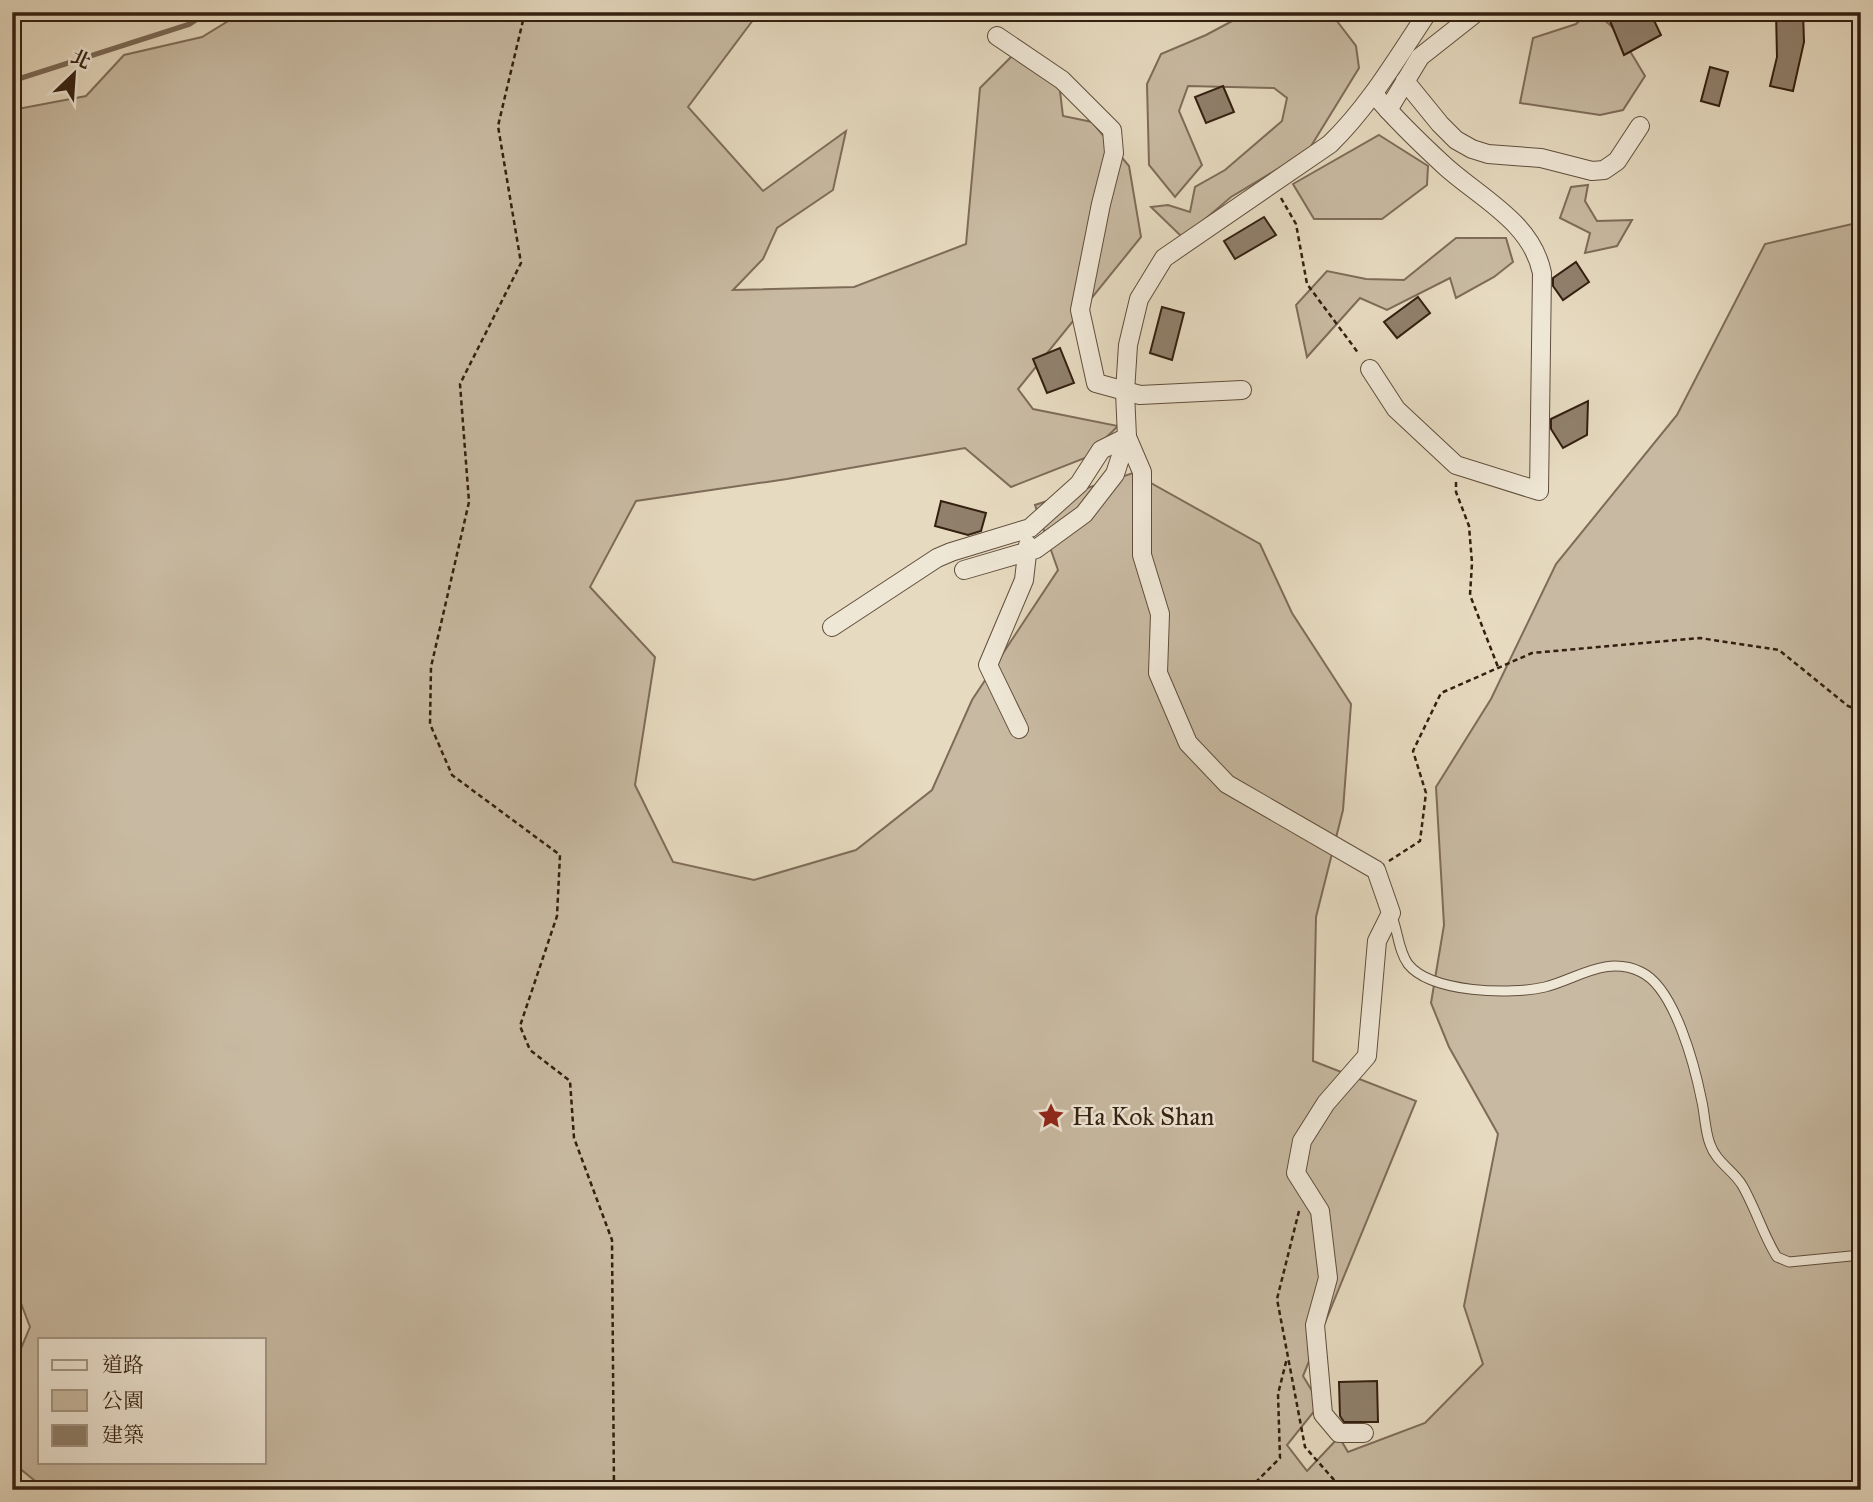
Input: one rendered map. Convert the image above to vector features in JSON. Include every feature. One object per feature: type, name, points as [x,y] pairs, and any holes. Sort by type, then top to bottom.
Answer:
[{"type":"street","points":[[964,570],[1027,553],[1084,514],[1115,474],[1127,437],[1125,392],[1128,345],[1139,299],[1164,258],[1330,144],[1374,94],[1428,12]]},
{"type":"street","points":[[1388,110],[1420,57],[1477,12]]},
{"type":"street","points":[[997,36],[1062,80],[1112,130],[1114,153],[1080,310],[1096,383],[1140,395],[1241,390]]},
{"type":"street","points":[[1405,81],[1456,140],[1488,154],[1541,158],[1592,171],[1604,170],[1617,161],[1640,126]]},
{"type":"street","points":[[1370,369],[1396,409],[1456,465],[1539,491],[1542,273],[1539,261],[1531,243],[1518,227],[1446,167],[1374,94]]},
{"type":"street","points":[[832,627],[937,558],[1030,528],[1079,484],[1101,450],[1127,437]]},
{"type":"street","points":[[1127,437],[1142,472],[1142,555],[1160,614],[1158,673],[1188,743],[1227,784],[1376,870],[1391,913],[1377,941],[1367,1056],[1325,1103],[1302,1141],[1296,1173],[1320,1211],[1328,1278],[1315,1325],[1323,1414],[1339,1433],[1364,1433]]},
{"type":"street","points":[[1019,729],[988,665],[1024,580],[1030,528]]},
{"type":"lane","points":[[1391,913],[1402,952],[1408,963],[1423,976],[1449,985],[1489,990],[1532,989],[1609,966],[1631,968],[1650,977],[1665,993],[1671,1005],[1698,1086],[1712,1149],[1742,1185],[1777,1256],[1789,1262],[1861,1255]]},
{"type":"path","points":[[525,12],[498,126],[521,264],[460,384],[469,502],[431,667],[429,724],[452,775],[560,855],[557,916],[520,1026],[530,1050],[570,1081],[574,1138],[612,1240],[614,1490]]},
{"type":"path","points":[[1272,183],[1296,224],[1307,284],[1370,369]]},
{"type":"path","points":[[1456,465],[1456,492],[1469,526],[1472,563],[1470,595],[1498,667]]},
{"type":"path","points":[[1376,870],[1420,841],[1426,793],[1413,751],[1441,692],[1532,653],[1700,638],[1779,650],[1848,706],[1861,711]]},
{"type":"path","points":[[1305,1187],[1277,1299],[1305,1447],[1335,1480],[1337,1490]]},
{"type":"path","points":[[1252,1490],[1254,1483],[1280,1458],[1278,1394],[1288,1356]]},
{"type":"green space","points":[[243,12],[759,12],[688,107],[763,191],[846,131],[833,190],[777,228],[763,259],[733,290],[854,287],[966,244],[980,88],[1023,45],[1058,75],[1063,116],[1092,122],[1129,166],[1141,237],[1018,389],[1033,409],[1118,426],[1085,458],[1011,487],[965,448],[787,479],[636,501],[590,587],[655,657],[635,785],[673,862],[754,880],[856,850],[932,790],[972,700],[1058,570],[1035,505],[1133,473],[1260,544],[1292,613],[1351,704],[1343,810],[1316,917],[1313,1061],[1416,1101],[1303,1376],[1320,1404],[1287,1445],[1307,1471],[1339,1437],[1348,1452],[1425,1423],[1483,1364],[1464,1306],[1498,1134],[1449,1047],[1431,1003],[1444,925],[1436,787],[1491,699],[1556,564],[1677,415],[1765,244],[1861,222],[1861,1490],[46,1490],[12,1462],[12,1370],[30,1327],[12,1280],[12,110],[86,96],[124,55],[202,37]]},
{"type":"green space","points":[[1249,12],[1330,12],[1356,46],[1359,68],[1308,151],[1231,197],[1183,238],[1151,207],[1168,205],[1190,212],[1195,187],[1225,170],[1282,121],[1287,98],[1274,88],[1188,86],[1179,111],[1202,165],[1175,197],[1149,165],[1147,84],[1161,54],[1206,35]]},
{"type":"green space","points":[[1589,12],[1599,16],[1615,30],[1645,76],[1623,110],[1600,115],[1520,103],[1533,38],[1576,24]]},
{"type":"green space","points":[[1379,135],[1428,166],[1427,185],[1382,219],[1314,219],[1293,184]]},
{"type":"green space","points":[[1588,185],[1585,201],[1597,221],[1632,220],[1617,246],[1585,253],[1590,233],[1560,218],[1571,187]]},
{"type":"green space","points":[[1456,238],[1506,238],[1513,262],[1494,277],[1456,298],[1450,278],[1387,310],[1360,298],[1307,357],[1296,305],[1327,271],[1366,279],[1404,280]]},
{"type":"building","points":[[1616,12],[1650,12],[1661,35],[1624,55],[1608,16]]},
{"type":"building","points":[[1776,12],[1803,12],[1804,42],[1793,91],[1770,86],[1777,57]]},
{"type":"building","points":[[1710,67],[1728,72],[1719,106],[1701,101]]},
{"type":"building","points":[[1223,86],[1234,112],[1206,123],[1195,97]]},
{"type":"building","points":[[1264,217],[1276,235],[1235,259],[1224,241]]},
{"type":"building","points":[[1576,262],[1589,282],[1563,300],[1553,286],[1553,278]]},
{"type":"building","points":[[1418,297],[1430,313],[1397,338],[1384,322]]},
{"type":"building","points":[[1162,307],[1184,313],[1172,360],[1150,353]]},
{"type":"building","points":[[1060,348],[1074,383],[1047,393],[1033,359]]},
{"type":"building","points":[[1588,401],[1587,435],[1563,448],[1551,429],[1551,419]]},
{"type":"building","points":[[941,501],[986,513],[981,531],[968,535],[935,526]]},
{"type":"building","points":[[1377,1381],[1378,1422],[1344,1422],[1340,1416],[1339,1382]]},
{"type":"waterway","points":[[12,81],[190,24],[208,12]]},
{"type":"waterway","points":[[12,1318],[15,1327],[12,1332]]},
{"type":"place","name":"Ha Kok Shan","points":[[1051,1116]]}]
